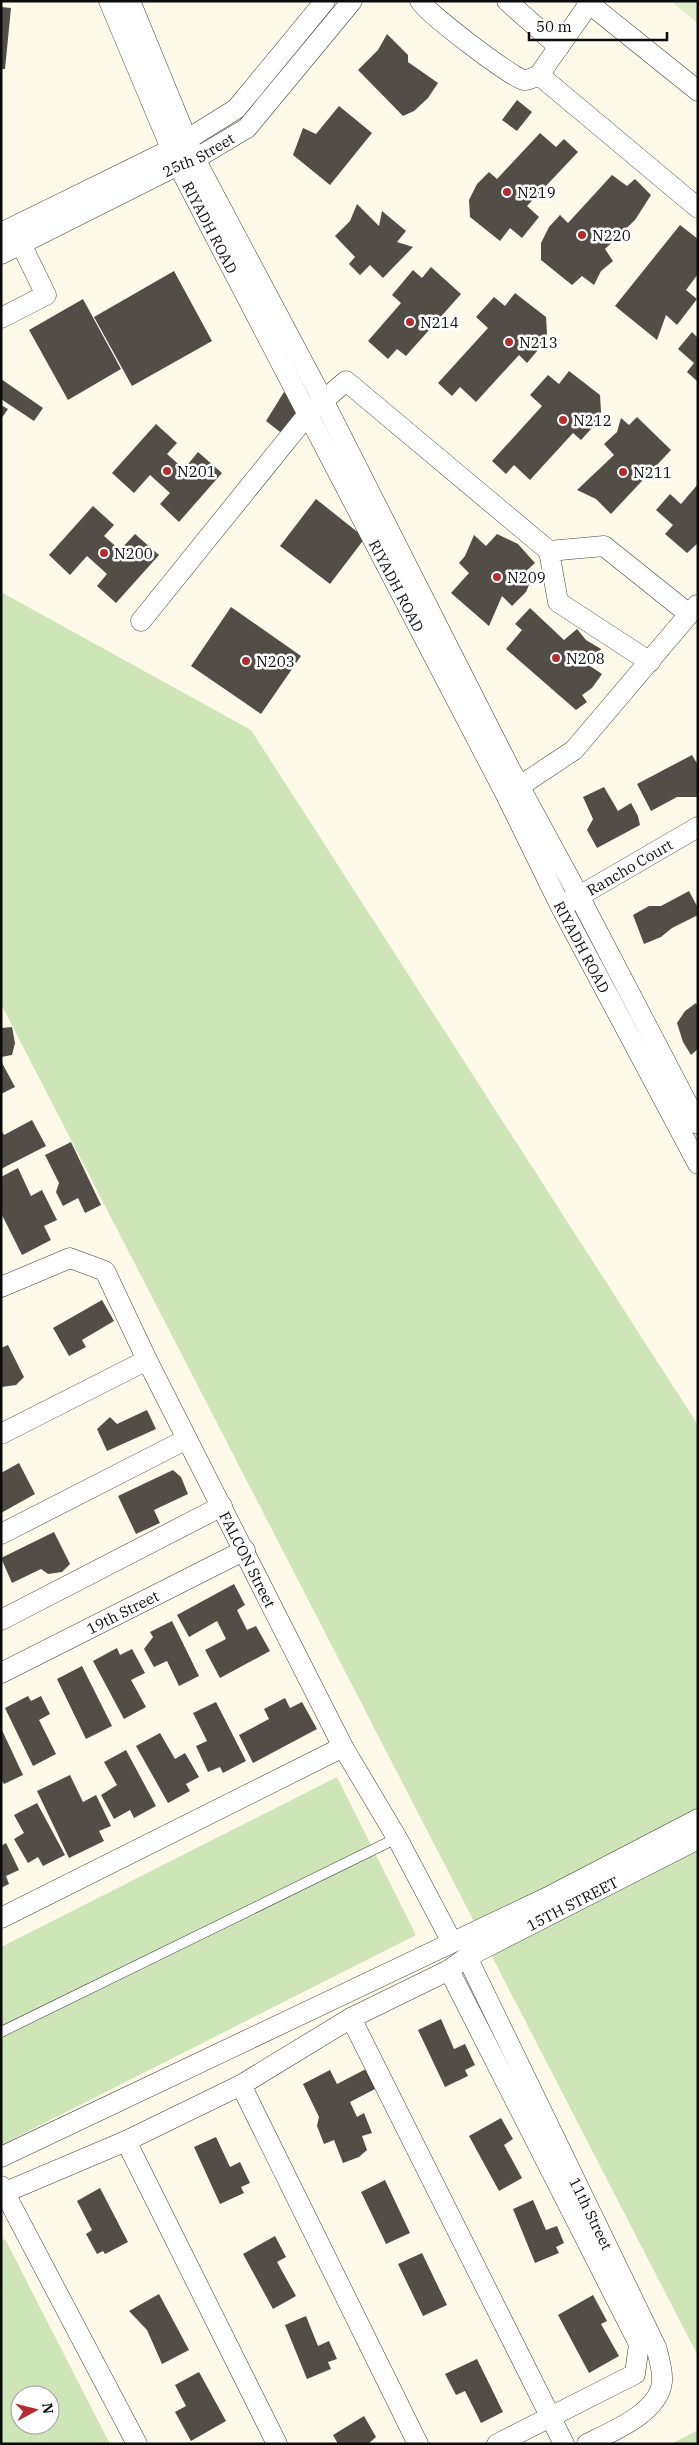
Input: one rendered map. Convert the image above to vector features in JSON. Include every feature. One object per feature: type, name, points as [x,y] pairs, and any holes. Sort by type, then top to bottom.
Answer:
[{"type":"street","name":"RIYADH ROAD","points":[[109,1],[308,414],[514,791],[579,896],[698,1124]]},
{"type":"street","points":[[130,1],[183,153]]},
{"type":"street","name":"25th Street","points":[[1,254],[183,153],[236,109],[325,1]]},
{"type":"street","name":"25th Street","points":[[1,233],[183,153],[247,128],[352,1]]},
{"type":"street","points":[[420,1],[463,40],[514,76],[525,80],[539,75],[588,3],[698,91]]},
{"type":"street","points":[[507,1],[559,47]]},
{"type":"street","points":[[539,75],[698,208]]},
{"type":"street","name":"RIYADH ROAD","points":[[183,153],[323,400],[505,760],[514,791],[561,907],[698,1164]]},
{"type":"street","points":[[1,318],[46,295],[21,244]]},
{"type":"street","points":[[141,621],[308,414],[346,381],[549,551],[558,602],[650,662]]},
{"type":"street","points":[[514,791],[574,750],[694,609],[604,546],[549,551]]},
{"type":"street","name":"Rancho Court","points":[[561,907],[698,827]]},
{"type":"street","name":"FALCON Street","points":[[1,1287],[70,1258],[105,1271],[146,1360],[245,1550],[343,1747],[397,1838],[452,1942]]},
{"type":"street","points":[[1,1434],[146,1360]]},
{"type":"street","points":[[1,1534],[187,1439]]},
{"type":"street","points":[[1,1620],[222,1506]]},
{"type":"street","name":"19th Street","points":[[1,1673],[245,1550]]},
{"type":"street","points":[[1,1918],[343,1747]]},
{"type":"street","points":[[1,2157],[546,1898],[698,1819]]},
{"type":"street","name":"15TH STREET","points":[[2,2191],[126,2141],[241,2084],[351,2018],[449,1970],[467,1957],[698,1839]]},
{"type":"street","name":"11th Street","points":[[467,1957],[656,2347],[662,2368],[662,2384],[655,2398],[636,2419],[587,2444]]},
{"type":"street","points":[[449,1970],[639,2344],[635,2374],[498,2444]]},
{"type":"street","points":[[351,2018],[564,2444]]},
{"type":"street","points":[[241,2084],[418,2444]]},
{"type":"street","points":[[126,2141],[277,2444]]},
{"type":"street","points":[[2,2191],[137,2444]]},
{"type":"lane","points":[[1,2032],[397,1838]]},
{"type":"green space","points":[[671,1],[698,1],[698,24]]},
{"type":"green space","points":[[1,592],[251,730],[698,1425],[698,2356],[1,1004]]},
{"type":"green space","points":[[337,1777],[416,1935],[1,2145],[1,1947]]},
{"type":"green space","points":[[5,2239],[110,2444],[1,2444],[1,2241]]},
{"type":"green space","points":[[698,2430],[698,2444],[671,2444]]},
{"type":"building","points":[[1,7],[11,8],[5,69],[1,69]]},
{"type":"building","points":[[387,34],[408,55],[408,62],[438,83],[428,98],[414,111],[403,116],[358,70],[378,50]]},
{"type":"building","points":[[517,100],[532,112],[517,131],[502,120]]},
{"type":"building","points":[[339,106],[372,133],[330,185],[293,155],[303,128],[316,134]]},
{"type":"building","name":"N219","points":[[540,133],[556,147],[564,139],[578,152],[527,206],[539,217],[522,238],[510,228],[500,241],[470,217],[469,200],[477,184],[489,172],[497,179]]},
{"type":"building","name":"N220","points":[[612,175],[627,186],[635,179],[651,195],[635,220],[605,249],[613,261],[601,271],[594,285],[582,276],[572,285],[541,260],[541,243],[549,227],[560,215],[568,223]]},
{"type":"building","points":[[357,204],[379,226],[382,211],[406,231],[397,242],[413,247],[383,278],[370,265],[360,275],[349,264],[355,257],[335,236],[350,221]]},
{"type":"building","points":[[680,225],[698,239],[698,274],[686,290],[697,299],[677,325],[666,315],[657,340],[615,306]]},
{"type":"building","name":"N214","points":[[431,267],[461,294],[406,356],[397,349],[388,359],[368,341],[401,303],[392,295],[413,270],[422,278]]},
{"type":"building","points":[[174,271],[212,341],[132,386],[94,317]]},
{"type":"building","name":"N213","points":[[515,293],[546,317],[547,334],[538,350],[527,363],[519,355],[476,402],[460,387],[452,396],[438,383],[488,328],[476,317],[494,297],[505,306]]},
{"type":"building","points":[[83,299],[121,369],[68,400],[29,330]]},
{"type":"building","points":[[692,332],[698,338],[698,382],[687,372],[694,363],[678,349]]},
{"type":"building","name":"N212","points":[[569,371],[600,395],[601,412],[592,428],[581,440],[573,433],[530,480],[514,465],[506,474],[492,461],[542,406],[530,395],[548,375],[559,384]]},
{"type":"building","points":[[1,379],[43,408],[34,421],[1,399]]},
{"type":"building","points":[[284,392],[305,411],[284,435],[266,421]]},
{"type":"building","points":[[1,405],[8,409],[1,419]]},
{"type":"building","name":"N211","points":[[637,417],[671,450],[611,514],[596,499],[577,490],[614,455],[604,444],[617,432],[621,418],[629,425]]},
{"type":"building","name":"N201","points":[[156,424],[177,443],[167,454],[184,469],[198,452],[222,473],[179,522],[160,504],[170,493],[150,475],[134,493],[112,473]]},
{"type":"building","points":[[698,484],[698,543],[687,553],[665,534],[673,525],[656,510],[670,494],[681,504]]},
{"type":"building","points":[[316,499],[365,538],[330,584],[280,546]]},
{"type":"building","name":"N200","points":[[93,506],[114,525],[104,536],[120,550],[135,534],[159,555],[116,603],[97,586],[107,574],[87,556],[70,575],[49,555]]},
{"type":"building","name":"N209","points":[[497,534],[518,544],[535,563],[524,573],[531,580],[526,592],[512,606],[502,596],[489,626],[451,593],[469,573],[459,563],[465,556],[474,535],[486,546]]},
{"type":"building","name":"N203","points":[[231,607],[301,656],[261,714],[191,666]]},
{"type":"building","name":"N208","points":[[530,608],[564,640],[577,629],[586,640],[601,649],[590,666],[602,674],[592,688],[582,695],[587,702],[576,710],[506,649],[522,630],[515,624]]},
{"type":"building","points":[[692,755],[698,765],[698,797],[677,797],[651,811],[637,784]]},
{"type":"building","points":[[604,787],[618,811],[631,803],[638,816],[640,825],[597,848],[587,830],[593,819],[583,797]]},
{"type":"building","points":[[689,891],[698,908],[698,915],[672,928],[661,937],[644,944],[633,915],[649,906],[661,906]]},
{"type":"building","points":[[696,1003],[698,1008],[698,1049],[691,1055],[683,1042],[677,1023],[685,1011]]},
{"type":"building","points":[[12,1027],[15,1043],[12,1055],[1,1057],[1,1028]]},
{"type":"building","points":[[1,1061],[15,1087],[1,1094]]},
{"type":"building","points":[[32,1120],[46,1146],[1,1169],[1,1130],[4,1135]]},
{"type":"building","points":[[71,1142],[101,1205],[85,1213],[78,1198],[63,1206],[56,1192],[59,1183],[45,1155]]},
{"type":"building","points":[[18,1168],[31,1196],[42,1190],[57,1220],[44,1226],[51,1240],[22,1255],[1,1213],[1,1177]]},
{"type":"building","points":[[102,1300],[114,1321],[82,1340],[86,1347],[69,1356],[53,1328]]},
{"type":"building","points":[[8,1345],[24,1377],[16,1385],[2,1387],[1,1348]]},
{"type":"building","points":[[147,1410],[156,1429],[107,1451],[97,1429],[110,1417],[117,1424]]},
{"type":"building","points":[[19,1463],[35,1494],[1,1513],[1,1473]]},
{"type":"building","points":[[173,1470],[181,1477],[188,1494],[154,1510],[160,1523],[136,1534],[118,1496]]},
{"type":"building","points":[[54,1532],[70,1564],[62,1572],[48,1574],[41,1569],[12,1583],[1,1558]]},
{"type":"building","points":[[234,1584],[245,1605],[237,1610],[247,1630],[256,1626],[270,1651],[220,1678],[205,1650],[226,1639],[217,1621],[189,1637],[177,1615]]},
{"type":"building","points":[[172,1621],[199,1676],[179,1686],[167,1661],[154,1667],[144,1649],[153,1637],[150,1632]]},
{"type":"building","points":[[117,1648],[120,1655],[132,1649],[145,1673],[131,1680],[146,1707],[124,1719],[93,1661]]},
{"type":"building","points":[[82,1666],[112,1726],[86,1739],[57,1679]]},
{"type":"building","points":[[28,1696],[31,1701],[41,1696],[50,1714],[39,1720],[56,1754],[33,1766],[5,1708]]},
{"type":"building","points":[[285,1698],[290,1708],[302,1702],[317,1729],[253,1763],[239,1735],[269,1719],[264,1709]]},
{"type":"building","points":[[216,1702],[246,1761],[223,1773],[220,1767],[208,1772],[196,1746],[207,1741],[193,1713]]},
{"type":"building","points":[[1,1728],[23,1775],[4,1784],[1,1779]]},
{"type":"building","points":[[160,1733],[175,1759],[185,1753],[199,1777],[186,1784],[190,1791],[168,1803],[136,1746]]},
{"type":"building","points":[[126,1750],[156,1806],[134,1818],[130,1810],[114,1819],[101,1795],[117,1785],[104,1762]]},
{"type":"building","points":[[70,1775],[83,1802],[96,1795],[111,1826],[99,1831],[104,1841],[69,1858],[37,1791]]},
{"type":"building","points":[[37,1803],[65,1855],[43,1866],[38,1857],[28,1863],[14,1839],[24,1833],[14,1815]]},
{"type":"building","points":[[6,1843],[19,1870],[6,1876],[9,1884],[1,1888],[1,1846]]},
{"type":"building","points":[[441,2019],[454,2049],[465,2044],[475,2065],[465,2070],[468,2076],[445,2087],[418,2030]]},
{"type":"building","points":[[366,2069],[375,2089],[350,2102],[357,2117],[364,2113],[372,2133],[362,2136],[367,2150],[359,2157],[343,2163],[334,2140],[324,2144],[317,2126],[319,2117],[303,2084],[330,2070],[337,2084]]},
{"type":"building","points":[[501,2118],[513,2139],[504,2145],[522,2178],[499,2191],[469,2136]]},
{"type":"building","points":[[216,2137],[230,2167],[240,2162],[250,2183],[241,2187],[244,2193],[220,2204],[194,2147]]},
{"type":"building","points":[[385,2180],[410,2233],[386,2244],[361,2192]]},
{"type":"building","points":[[100,2188],[128,2242],[105,2254],[103,2251],[97,2254],[86,2234],[92,2230],[77,2201]]},
{"type":"building","points":[[533,2200],[546,2230],[557,2226],[564,2243],[556,2247],[559,2253],[535,2263],[513,2209]]},
{"type":"building","points":[[275,2236],[286,2257],[277,2262],[296,2296],[273,2309],[243,2254]]},
{"type":"building","points":[[422,2253],[447,2305],[423,2316],[398,2264]]},
{"type":"building","points":[[159,2294],[189,2350],[162,2364],[147,2330],[129,2311]]},
{"type":"building","points":[[593,2295],[607,2321],[601,2324],[619,2356],[589,2373],[558,2315]]},
{"type":"building","points":[[306,2316],[318,2346],[329,2341],[337,2359],[328,2362],[331,2369],[307,2379],[285,2325]]},
{"type":"building","points":[[477,2359],[503,2412],[481,2423],[465,2391],[456,2395],[445,2374]]},
{"type":"building","points":[[199,2372],[226,2421],[191,2441],[175,2412],[186,2406],[175,2385]]},
{"type":"building","points":[[364,2416],[376,2437],[368,2444],[338,2444],[333,2435]]},
{"type":"place","name":"N219","points":[[507,192]]},
{"type":"place","name":"N220","points":[[582,235]]},
{"type":"place","name":"N214","points":[[410,322]]},
{"type":"place","name":"N213","points":[[509,342]]},
{"type":"place","name":"N212","points":[[563,420]]},
{"type":"place","name":"N201","points":[[167,471]]},
{"type":"place","name":"N211","points":[[623,472]]},
{"type":"place","name":"N200","points":[[104,553]]},
{"type":"place","name":"N209","points":[[497,577]]},
{"type":"place","name":"N208","points":[[556,658]]},
{"type":"place","name":"N203","points":[[246,661]]}]
